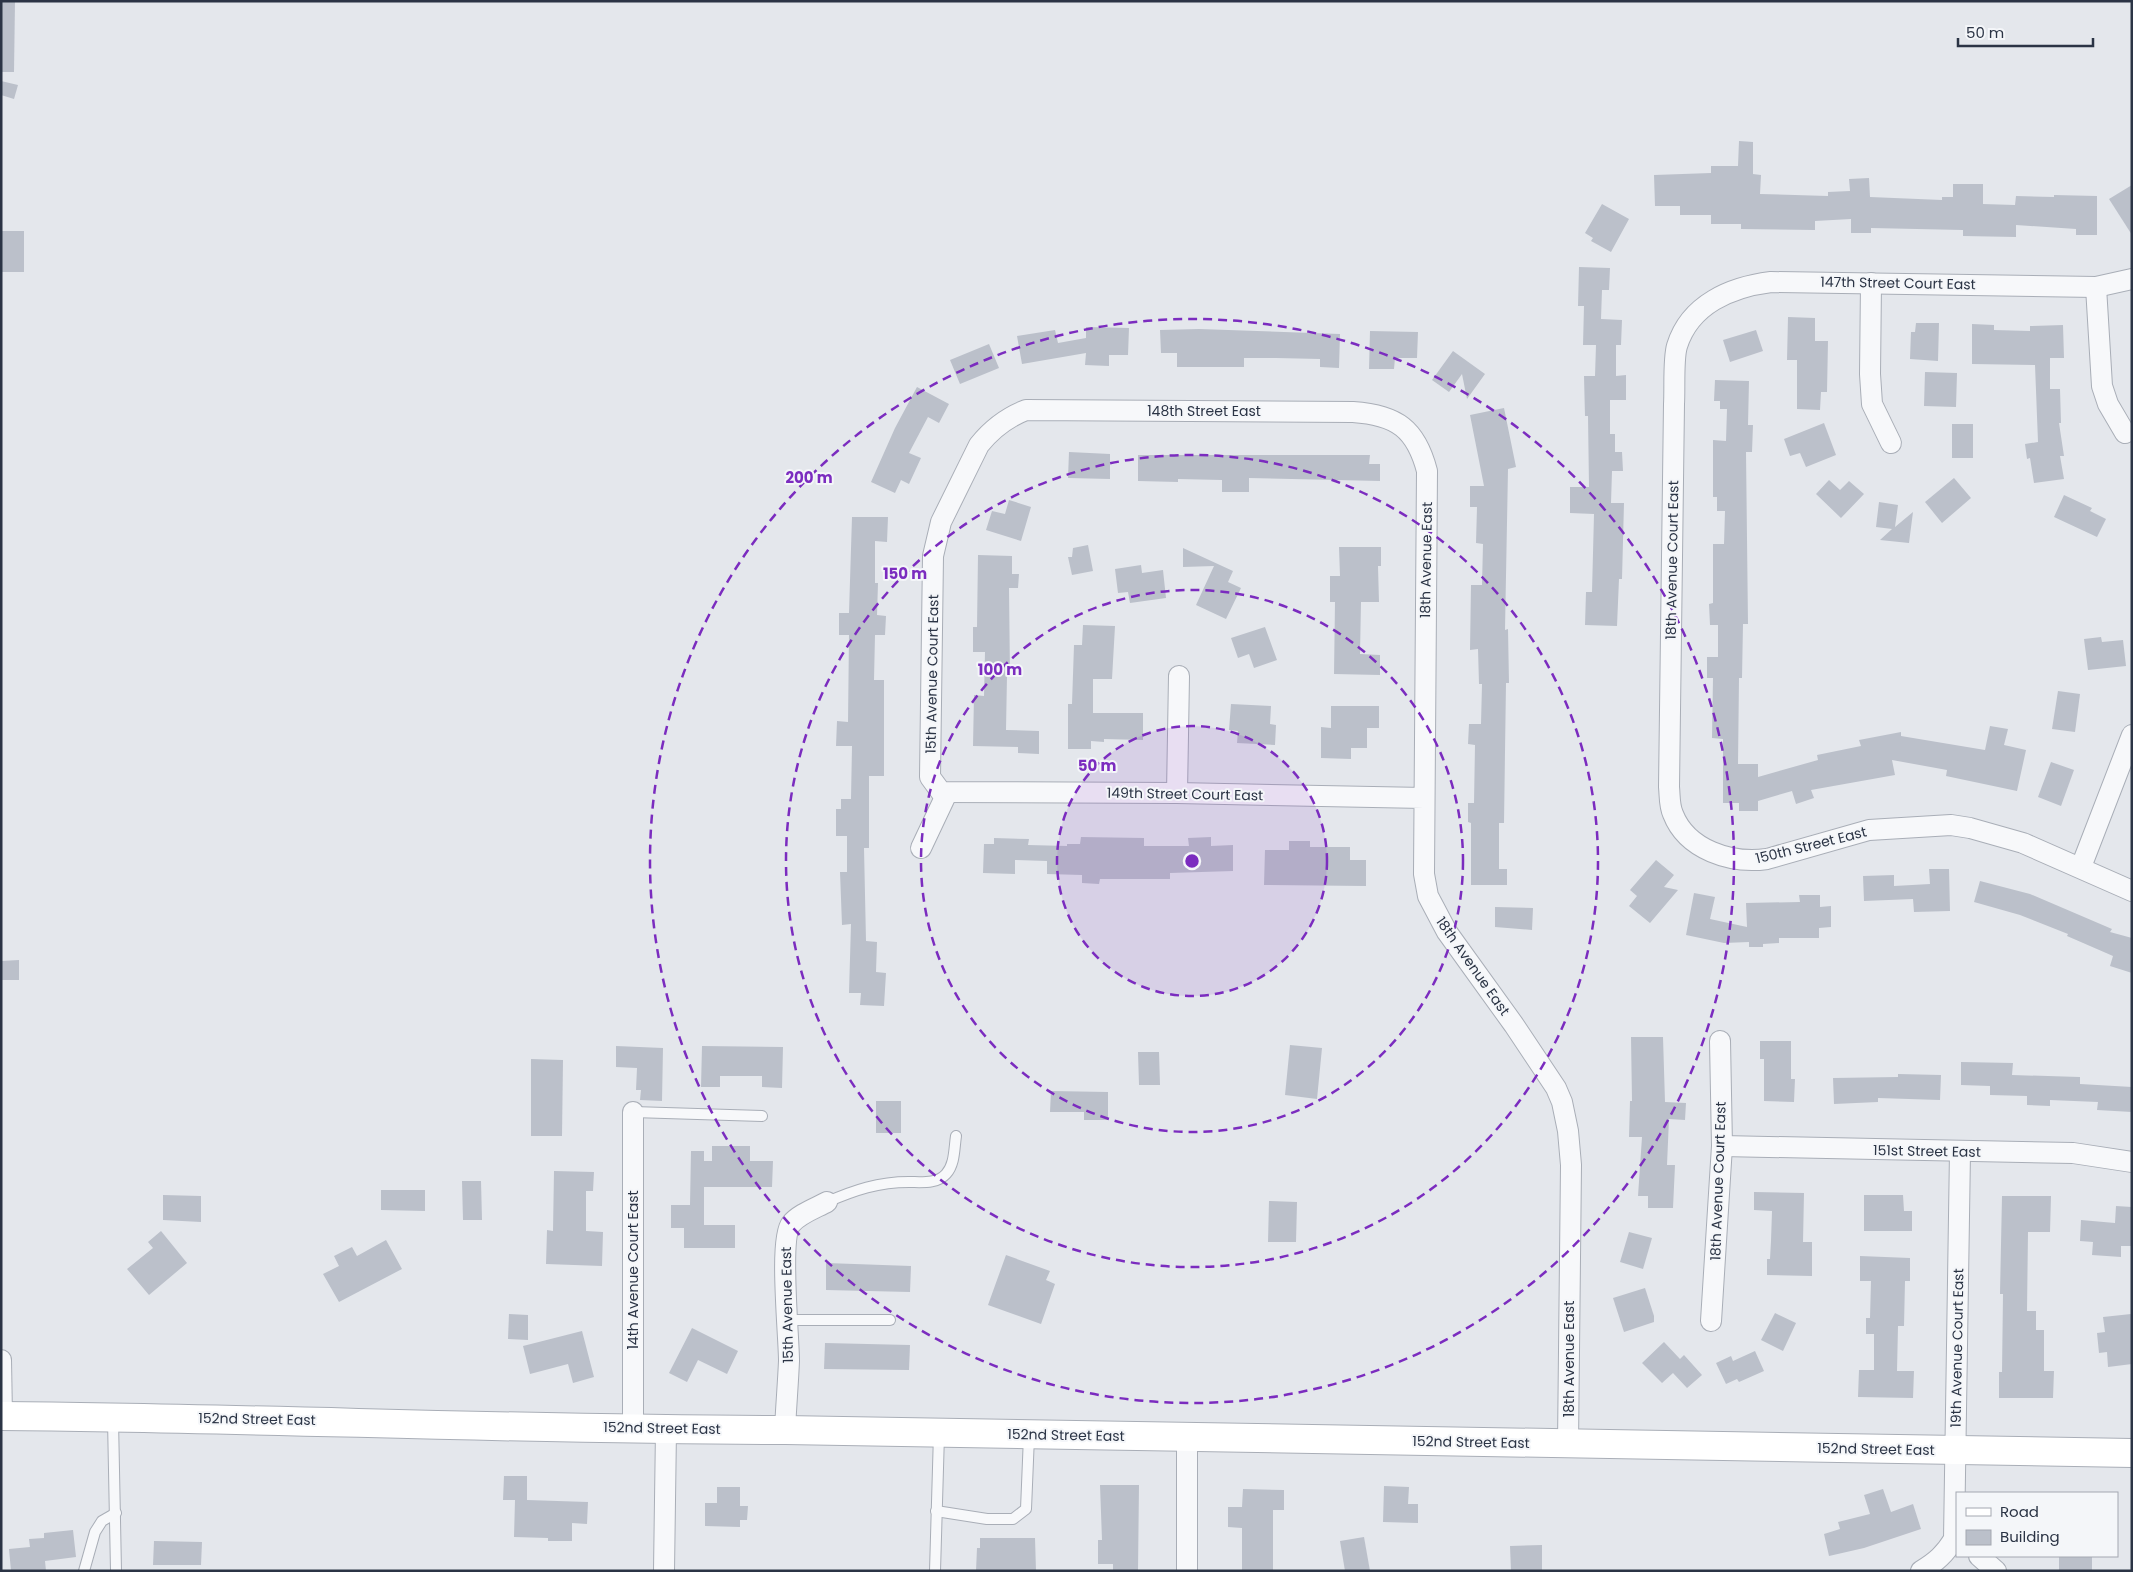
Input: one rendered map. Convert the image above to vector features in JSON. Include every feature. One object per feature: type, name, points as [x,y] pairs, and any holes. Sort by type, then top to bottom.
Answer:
[{"type":"main road","name":"152nd Street East","points":[[1,1416],[113,1416],[666,1430],[785,1430],[2132,1453]]},
{"type":"street","name":"147th Street Court East","points":[[1682,335],[1701,307],[1734,290],[1780,282],[2096,287],[2132,279]]},
{"type":"street","points":[[1870,283],[1870,374],[1872,404],[1892,443]]},
{"type":"street","points":[[2096,287],[2102,386],[2108,404],[2125,434]]},
{"type":"street","name":"18th Avenue Court East","points":[[1669,787],[1674,404],[1676,347],[1682,335]]},
{"type":"street","name":"148th Street East","points":[[1008,419],[1026,410],[1353,412],[1370,414],[1399,424]]},
{"type":"street","name":"15th Avenue Court East","points":[[947,793],[941,792],[930,777],[933,556],[941,522],[979,445],[987,435],[1008,419]]},
{"type":"street","name":"18th Avenue East","points":[[1399,424],[1419,445],[1427,471],[1424,874],[1428,896],[1447,932],[1548,1074],[1562,1102],[1568,1131],[1571,1165],[1568,1444]]},
{"type":"street","points":[[1177,793],[1179,676]]},
{"type":"street","points":[[2080,867],[2132,735]]},
{"type":"street","name":"150th Street East","points":[[1669,787],[1673,814],[1687,833],[1709,851],[1733,860],[1766,860],[1870,830],[1951,826],[1970,828],[2023,843],[2132,891]]},
{"type":"street","points":[[921,848],[947,793]]},
{"type":"street","name":"149th Street Court East","points":[[947,793],[1177,793],[1424,798]]},
{"type":"street","name":"18th Avenue Court East","points":[[1711,1321],[1722,1146],[1720,1041]]},
{"type":"street","name":"14th Avenue Court East","points":[[633,1112],[633,1428]]},
{"type":"street","name":"151st Street East","points":[[1722,1146],[2073,1153],[2132,1162]]},
{"type":"street","name":"19th Avenue Court East","points":[[1955,1540],[1960,1152]]},
{"type":"street","name":"15th Avenue East","points":[[785,1430],[789,1360],[786,1255],[789,1229],[791,1224],[801,1216],[827,1202]]},
{"type":"street","points":[[1,1360],[1,1416]]},
{"type":"street","points":[[664,1571],[666,1430]]},
{"type":"street","points":[[1187,1438],[1187,1571]]},
{"type":"street","points":[[1921,1571],[1937,1561],[1955,1540]]},
{"type":"street","points":[[1980,1557],[1996,1571]]},
{"type":"lane","points":[[633,1112],[762,1116]]},
{"type":"lane","points":[[827,1202],[857,1189],[876,1185],[930,1182],[941,1178],[953,1161],[956,1136]]},
{"type":"lane","points":[[788,1320],[890,1320]]},
{"type":"lane","points":[[113,1416],[116,1571]]},
{"type":"lane","points":[[935,1571],[939,1433]]},
{"type":"lane","points":[[936,1511],[987,1519],[1013,1519],[1026,1509],[1030,1434]]},
{"type":"lane","points":[[84,1571],[94,1532],[102,1521],[116,1514]]},
{"type":"building","points":[[1,1],[15,1],[14,72],[1,72]]},
{"type":"building","points":[[1,81],[18,85],[14,99],[1,95]]},
{"type":"building","points":[[1739,141],[1753,142],[1753,174],[1761,175],[1760,194],[1828,196],[1828,192],[1850,191],[1849,179],[1869,178],[1870,197],[1942,200],[1942,197],[1953,197],[1953,184],[1983,184],[1983,204],[2015,205],[2016,196],[2097,196],[2097,235],[2076,235],[2076,229],[2016,225],[2016,237],[1963,236],[1963,230],[1871,228],[1871,233],[1851,233],[1851,219],[1815,221],[1815,230],[1741,229],[1741,224],[1711,224],[1711,215],[1680,215],[1680,206],[1655,206],[1654,175],[1711,173],[1711,166],[1738,166]]},
{"type":"building","points":[[2132,185],[2132,235],[2109,199]]},
{"type":"building","points":[[1602,204],[1629,219],[1611,252],[1591,241],[1593,238],[1585,233]]},
{"type":"building","points":[[1,231],[24,231],[24,272],[1,272]]},
{"type":"building","points":[[1579,267],[1610,268],[1609,290],[1602,290],[1601,319],[1622,320],[1621,345],[1616,345],[1616,376],[1626,375],[1626,400],[1610,400],[1610,434],[1615,434],[1615,452],[1622,452],[1623,471],[1612,471],[1611,503],[1624,503],[1622,579],[1619,579],[1617,626],[1585,625],[1586,592],[1592,592],[1594,514],[1570,513],[1570,487],[1589,487],[1588,416],[1585,416],[1584,376],[1595,376],[1596,345],[1583,345],[1584,306],[1578,306]]},
{"type":"building","points":[[1788,317],[1815,318],[1815,341],[1828,341],[1827,392],[1821,392],[1820,410],[1797,409],[1797,360],[1787,360]]},
{"type":"building","points":[[1916,323],[1939,323],[1938,361],[1910,359],[1911,332],[1915,332]]},
{"type":"building","points":[[1972,324],[1994,325],[1994,330],[2030,331],[2030,326],[2063,325],[2064,358],[2050,358],[2050,389],[2060,389],[2061,423],[2059,423],[2064,456],[2060,456],[2064,479],[2034,483],[2030,458],[2027,459],[2025,444],[2038,442],[2035,365],[1972,364]]},
{"type":"building","points":[[1086,327],[1129,328],[1128,355],[1109,355],[1109,366],[1085,365],[1086,353],[1022,364],[1017,336],[1055,330],[1058,343],[1086,338]]},
{"type":"building","points":[[1199,329],[1340,334],[1339,368],[1320,367],[1320,359],[1276,358],[1244,358],[1244,367],[1177,367],[1177,353],[1161,353],[1160,330]]},
{"type":"building","points":[[1756,330],[1763,351],[1730,362],[1723,340]]},
{"type":"building","points":[[1370,331],[1418,332],[1417,358],[1395,358],[1394,369],[1369,369]]},
{"type":"building","points":[[989,344],[999,368],[960,384],[950,360]]},
{"type":"building","points":[[1453,351],[1485,374],[1467,399],[1462,374],[1449,392],[1432,380]]},
{"type":"building","points":[[1925,372],[1957,373],[1956,407],[1924,406]]},
{"type":"building","points":[[1715,380],[1749,381],[1748,425],[1753,425],[1752,452],[1746,452],[1748,624],[1743,624],[1742,678],[1739,678],[1738,764],[1758,764],[1758,777],[1818,760],[1817,755],[1861,746],[1859,740],[1901,732],[1901,736],[1985,750],[1990,726],[2008,729],[2004,745],[2026,750],[2017,791],[1946,776],[1947,770],[1892,760],[1895,775],[1811,790],[1814,798],[1796,804],[1792,791],[1758,801],[1758,811],[1739,811],[1739,803],[1723,803],[1723,739],[1712,738],[1713,678],[1707,678],[1707,657],[1718,657],[1718,625],[1710,625],[1709,604],[1713,603],[1713,544],[1724,544],[1725,511],[1717,511],[1717,497],[1713,497],[1713,440],[1726,441],[1727,409],[1720,409],[1720,401],[1714,401]]},
{"type":"building","points":[[917,387],[949,404],[939,423],[928,417],[909,453],[921,458],[909,484],[901,480],[895,493],[871,482],[895,428]]},
{"type":"building","points":[[1504,408],[1516,467],[1508,469],[1505,630],[1508,629],[1509,683],[1506,683],[1504,823],[1499,823],[1499,869],[1507,869],[1507,885],[1471,885],[1471,823],[1468,822],[1468,803],[1474,803],[1475,745],[1468,744],[1469,724],[1481,724],[1482,684],[1479,684],[1478,649],[1470,650],[1471,585],[1482,585],[1483,544],[1476,543],[1477,507],[1470,507],[1470,486],[1484,486],[1470,415]]},
{"type":"building","points":[[1824,423],[1836,455],[1806,467],[1800,453],[1790,456],[1784,439]]},
{"type":"building","points":[[1952,424],[1973,424],[1973,458],[1952,458]]},
{"type":"building","points":[[1069,452],[1110,454],[1110,479],[1068,478]]},
{"type":"building","points":[[1138,455],[1370,455],[1369,464],[1380,464],[1380,481],[1249,478],[1249,492],[1222,492],[1222,480],[1178,479],[1178,482],[1138,481]]},
{"type":"building","points":[[1954,478],[1971,498],[1942,523],[1925,502]]},
{"type":"building","points":[[1829,480],[1840,490],[1849,481],[1864,494],[1841,518],[1816,494]]},
{"type":"building","points":[[2064,495],[2092,508],[2090,511],[2106,519],[2097,537],[2054,517]]},
{"type":"building","points":[[1009,500],[1031,507],[1021,541],[986,530],[992,511],[1005,514]]},
{"type":"building","points":[[1879,502],[1898,505],[1895,527],[1913,512],[1909,543],[1880,540],[1892,529],[1876,527]]},
{"type":"building","points":[[852,517],[888,517],[887,542],[875,541],[875,583],[878,583],[877,615],[886,616],[885,635],[875,635],[874,680],[884,680],[884,776],[869,776],[869,848],[864,848],[866,941],[877,942],[876,972],[886,973],[884,1006],[860,1005],[861,993],[849,993],[851,924],[842,925],[840,872],[847,872],[847,836],[836,836],[836,809],[841,809],[841,799],[851,799],[852,746],[836,746],[837,721],[848,722],[849,635],[839,635],[839,613],[849,613]]},
{"type":"building","points":[[1088,545],[1093,571],[1072,575],[1068,557],[1072,557],[1073,548]]},
{"type":"building","points":[[1339,547],[1381,547],[1381,566],[1378,566],[1379,602],[1361,602],[1360,654],[1380,655],[1380,675],[1334,674],[1335,602],[1330,602],[1330,576],[1340,576]]},
{"type":"building","points":[[1183,548],[1233,571],[1228,582],[1241,588],[1226,619],[1196,605],[1214,566],[1183,567]]},
{"type":"building","points":[[978,555],[1012,556],[1012,574],[1019,574],[1018,588],[1009,588],[1010,676],[1007,676],[1006,730],[1039,731],[1039,754],[1018,753],[1018,747],[973,746],[974,695],[984,696],[985,652],[973,652],[973,627],[977,627]]},
{"type":"building","points":[[1141,565],[1142,573],[1163,570],[1166,598],[1130,603],[1128,592],[1118,593],[1115,569]]},
{"type":"building","points":[[1083,625],[1115,626],[1112,679],[1093,679],[1093,713],[1143,713],[1143,740],[1104,739],[1104,742],[1091,741],[1091,749],[1068,749],[1068,704],[1072,704],[1074,645],[1082,645]]},
{"type":"building","points":[[1265,627],[1277,660],[1254,668],[1249,654],[1238,658],[1231,638]]},
{"type":"building","points":[[2101,637],[2102,642],[2123,640],[2126,666],[2088,670],[2084,639]]},
{"type":"building","points":[[2058,691],[2080,694],[2075,732],[2052,729]]},
{"type":"building","points":[[1231,704],[1271,706],[1270,724],[1276,725],[1275,745],[1237,743],[1238,731],[1229,730]]},
{"type":"building","points":[[1331,706],[1379,706],[1379,728],[1367,728],[1367,748],[1351,748],[1351,759],[1321,758],[1321,727],[1331,728]]},
{"type":"building","points":[[2051,762],[2074,770],[2061,806],[2038,797]]},
{"type":"building","points":[[1081,837],[1144,838],[1144,846],[1189,846],[1188,838],[1211,837],[1211,846],[1233,845],[1233,871],[1170,873],[1170,879],[1100,879],[1099,884],[1082,883],[1082,875],[1047,874],[1047,861],[1015,860],[1015,874],[983,873],[984,844],[994,844],[994,838],[1029,839],[1028,845],[1067,846],[1067,844],[1080,844]]},
{"type":"building","points":[[1289,841],[1310,841],[1310,847],[1350,847],[1350,860],[1366,860],[1366,886],[1264,885],[1265,850],[1289,850]]},
{"type":"building","points":[[1656,860],[1674,875],[1664,887],[1678,890],[1650,923],[1629,906],[1637,896],[1630,890]]},
{"type":"building","points":[[1929,869],[1949,869],[1950,911],[1914,912],[1913,899],[1864,901],[1863,876],[1894,875],[1894,886],[1930,884]]},
{"type":"building","points":[[1980,881],[2030,894],[2112,929],[2110,932],[2132,938],[2132,973],[2110,966],[2113,956],[2067,936],[2068,934],[2020,915],[1974,902]]},
{"type":"building","points":[[1694,893],[1715,897],[1710,919],[1747,927],[1746,903],[1800,902],[1799,895],[1820,895],[1820,907],[1831,906],[1831,927],[1819,928],[1819,938],[1779,938],[1779,943],[1763,944],[1763,947],[1749,947],[1749,942],[1724,943],[1686,935]]},
{"type":"building","points":[[1495,907],[1533,908],[1532,930],[1495,927]]},
{"type":"building","points":[[19,960],[19,980],[1,980],[1,961]]},
{"type":"building","points":[[1631,1037],[1663,1037],[1665,1102],[1686,1103],[1685,1120],[1669,1119],[1667,1165],[1675,1165],[1673,1208],[1648,1208],[1648,1196],[1638,1196],[1642,1137],[1629,1137],[1630,1101],[1632,1101]]},
{"type":"building","points":[[1760,1041],[1791,1041],[1791,1079],[1795,1079],[1794,1102],[1764,1101],[1764,1059],[1760,1059]]},
{"type":"building","points":[[1290,1045],[1322,1048],[1317,1099],[1285,1095]]},
{"type":"building","points":[[616,1046],[663,1048],[662,1101],[640,1100],[641,1090],[636,1090],[637,1068],[616,1067]]},
{"type":"building","points":[[702,1046],[783,1047],[782,1088],[762,1087],[762,1076],[720,1076],[720,1087],[701,1087]]},
{"type":"building","points":[[1138,1052],[1159,1052],[1160,1085],[1139,1085]]},
{"type":"building","points":[[531,1059],[563,1060],[562,1136],[531,1136]]},
{"type":"building","points":[[1961,1062],[2013,1063],[2012,1075],[2080,1077],[2080,1084],[2132,1087],[2132,1112],[2097,1110],[2098,1102],[2050,1100],[2050,1106],[2027,1105],[2027,1096],[1990,1095],[1990,1086],[1961,1085]]},
{"type":"building","points":[[1898,1074],[1941,1075],[1940,1100],[1878,1098],[1878,1102],[1834,1104],[1833,1078],[1898,1077]]},
{"type":"building","points":[[1051,1091],[1108,1092],[1108,1120],[1084,1120],[1084,1112],[1050,1112]]},
{"type":"building","points":[[876,1101],[901,1101],[901,1133],[876,1133]]},
{"type":"building","points":[[712,1146],[750,1146],[750,1161],[773,1161],[772,1187],[704,1187],[704,1225],[735,1225],[735,1248],[684,1248],[684,1228],[671,1228],[671,1205],[690,1205],[691,1151],[704,1151],[704,1161],[712,1161]]},
{"type":"building","points":[[554,1171],[594,1172],[593,1191],[586,1191],[586,1231],[603,1232],[602,1266],[546,1264],[547,1230],[553,1231]]},
{"type":"building","points":[[462,1181],[481,1181],[482,1220],[463,1220]]},
{"type":"building","points":[[381,1190],[425,1190],[425,1211],[381,1210]]},
{"type":"building","points":[[1754,1192],[1804,1193],[1803,1242],[1812,1242],[1812,1276],[1767,1275],[1767,1259],[1770,1259],[1772,1211],[1754,1210]]},
{"type":"building","points":[[163,1195],[201,1196],[201,1222],[163,1220]]},
{"type":"building","points":[[1864,1195],[1903,1195],[1904,1211],[1912,1211],[1912,1231],[1864,1231]]},
{"type":"building","points":[[2002,1196],[2051,1196],[2050,1232],[2028,1232],[2027,1311],[2036,1311],[2036,1330],[2044,1330],[2044,1371],[2054,1371],[2053,1398],[1999,1398],[1999,1372],[2002,1372],[2003,1294],[2000,1294]]},
{"type":"building","points":[[1269,1201],[1297,1202],[1296,1242],[1268,1242]]},
{"type":"building","points":[[2116,1206],[2132,1207],[2132,1246],[2121,1246],[2121,1257],[2092,1255],[2093,1242],[2080,1241],[2081,1220],[2115,1223]]},
{"type":"building","points":[[161,1231],[187,1263],[149,1295],[127,1269],[153,1248],[148,1242]]},
{"type":"building","points":[[1629,1232],[1652,1238],[1643,1269],[1620,1262]]},
{"type":"building","points":[[386,1240],[402,1269],[339,1302],[323,1274],[339,1266],[334,1256],[352,1247],[357,1256]]},
{"type":"building","points":[[1006,1255],[1050,1271],[1046,1280],[1055,1284],[1041,1324],[988,1305]]},
{"type":"building","points":[[1860,1256],[1910,1258],[1910,1281],[1905,1281],[1904,1326],[1898,1326],[1897,1371],[1914,1371],[1913,1398],[1858,1397],[1859,1370],[1874,1370],[1874,1334],[1866,1334],[1866,1318],[1870,1318],[1871,1281],[1860,1281]]},
{"type":"building","points":[[826,1263],[911,1266],[910,1292],[826,1290]]},
{"type":"building","points":[[1645,1288],[1654,1316],[1654,1322],[1624,1332],[1613,1298]]},
{"type":"building","points":[[1775,1313],[1796,1323],[1783,1351],[1761,1340]]},
{"type":"building","points":[[509,1314],[528,1315],[528,1340],[508,1339]]},
{"type":"building","points":[[2131,1314],[2132,1364],[2108,1367],[2107,1352],[2099,1353],[2097,1333],[2105,1332],[2103,1317]]},
{"type":"building","points":[[692,1328],[738,1351],[727,1374],[698,1360],[687,1382],[669,1373]]},
{"type":"building","points":[[582,1331],[594,1377],[573,1383],[568,1364],[530,1374],[523,1346]]},
{"type":"building","points":[[1664,1342],[1680,1359],[1684,1355],[1702,1375],[1687,1388],[1673,1373],[1662,1383],[1642,1363]]},
{"type":"building","points":[[825,1343],[910,1345],[909,1370],[824,1369]]},
{"type":"building","points":[[1755,1351],[1764,1371],[1739,1382],[1737,1379],[1726,1384],[1716,1363],[1731,1356],[1733,1361]]},
{"type":"building","points":[[504,1476],[527,1476],[527,1500],[588,1502],[587,1524],[572,1523],[572,1541],[548,1541],[548,1538],[514,1537],[515,1500],[503,1500]]},
{"type":"building","points":[[1100,1485],[1139,1485],[1138,1571],[1113,1571],[1113,1564],[1098,1564],[1098,1540],[1102,1540]]},
{"type":"building","points":[[1384,1486],[1409,1487],[1408,1504],[1418,1504],[1418,1523],[1383,1522]]},
{"type":"building","points":[[717,1487],[740,1487],[740,1506],[748,1506],[747,1520],[740,1520],[740,1527],[705,1526],[705,1503],[717,1503]]},
{"type":"building","points":[[1243,1489],[1284,1490],[1284,1510],[1273,1510],[1273,1571],[1242,1571],[1242,1528],[1228,1527],[1228,1507],[1242,1507]]},
{"type":"building","points":[[1883,1489],[1891,1512],[1913,1504],[1921,1529],[1864,1548],[1829,1556],[1824,1534],[1840,1529],[1838,1522],[1870,1514],[1864,1495]]},
{"type":"building","points":[[73,1530],[76,1557],[45,1561],[46,1571],[11,1571],[9,1549],[30,1547],[29,1539],[44,1538],[44,1533]]},
{"type":"building","points":[[1364,1537],[1370,1571],[1345,1571],[1340,1541]]},
{"type":"building","points":[[980,1538],[1035,1538],[1036,1571],[976,1571],[977,1548],[980,1548]]},
{"type":"building","points":[[154,1541],[202,1542],[201,1565],[153,1565]]},
{"type":"building","points":[[1542,1545],[1542,1571],[1511,1571],[1510,1546]]},
{"type":"building","points":[[2059,1557],[2092,1557],[2092,1571],[2059,1571]]}]
